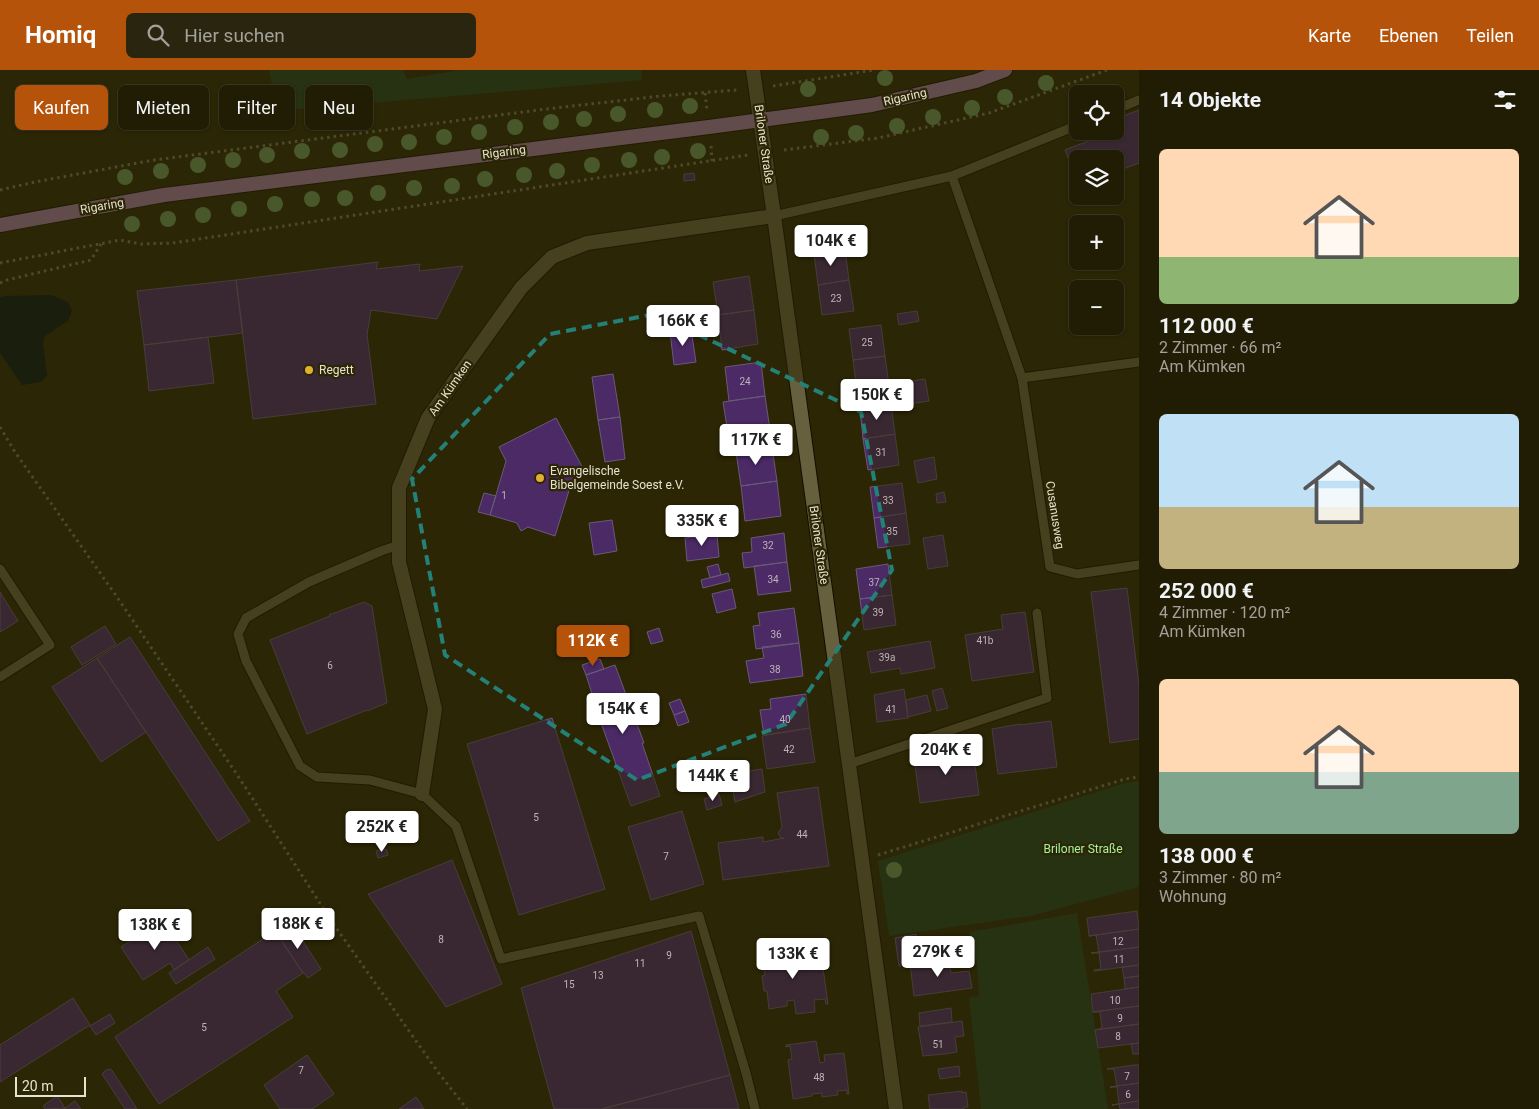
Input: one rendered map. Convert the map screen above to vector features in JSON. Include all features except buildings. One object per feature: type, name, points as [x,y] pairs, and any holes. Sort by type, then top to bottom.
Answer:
[{"type":"main road","name":"Rigaring","points":[[0,225],[164,195],[872,105],[976,81],[1005,70]]},
{"type":"street","name":"Briloner Straße","points":[[753,70],[766,153],[896,1109]]},
{"type":"street","name":"Am Kümken","points":[[422,794],[434,709],[399,562],[399,546],[400,488],[428,418],[521,288],[552,257],[587,243],[774,216]]},
{"type":"lane","points":[[1124,106],[1139,100]]},
{"type":"lane","points":[[774,216],[952,176],[1069,129]]},
{"type":"lane","name":"Cusanusweg","points":[[952,176],[1022,378],[1050,567],[1077,574],[1139,565]]},
{"type":"lane","points":[[1022,378],[1139,362]]},
{"type":"lane","points":[[399,546],[381,551],[310,582],[246,618],[238,634],[246,661],[300,766],[317,777],[370,780],[422,794],[456,826],[501,959],[700,916],[755,1109]]},
{"type":"lane","points":[[0,569],[50,645],[0,677]]},
{"type":"lane","points":[[849,764],[1047,698],[1036,613]]},
{"type":"path","points":[[0,190],[154,160],[556,108],[660,96],[756,89],[874,70]]},
{"type":"path","points":[[0,263],[120,240],[141,244],[173,243],[766,153],[878,138],[990,113],[1107,70]]},
{"type":"path","points":[[0,284],[7,280],[91,260],[101,243]]},
{"type":"path","points":[[0,427],[15,452],[117,597],[238,776],[332,922],[438,1072],[468,1109]]},
{"type":"path","points":[[862,860],[1124,780],[1139,778]]},
{"type":"highlighted area","points":[[655,314],[861,412],[892,570],[786,724],[637,780],[445,655],[412,479],[550,334]]},
{"type":"green space","points":[[269,70],[403,70],[407,79],[460,70],[641,70],[642,80],[373,103],[373,85],[305,85],[305,109],[295,109],[295,85],[272,85]]},
{"type":"green space","name":"Briloner Straße","points":[[1139,781],[1139,887],[1031,916],[889,936],[878,861],[1125,783]]},
{"type":"green space","points":[[1077,913],[1108,1109],[981,1109],[969,998],[979,996],[977,965],[969,932]]},
{"type":"shaded area","points":[[51,295],[68,302],[72,311],[68,321],[45,336],[43,344],[47,376],[41,382],[22,385],[0,353],[0,298],[5,296]]},
{"type":"place","name":"Regett","points":[[309,370]]},
{"type":"place","name":"Evangelische Bibelgemeinde Soest e.V.","points":[[540,478]]}]
